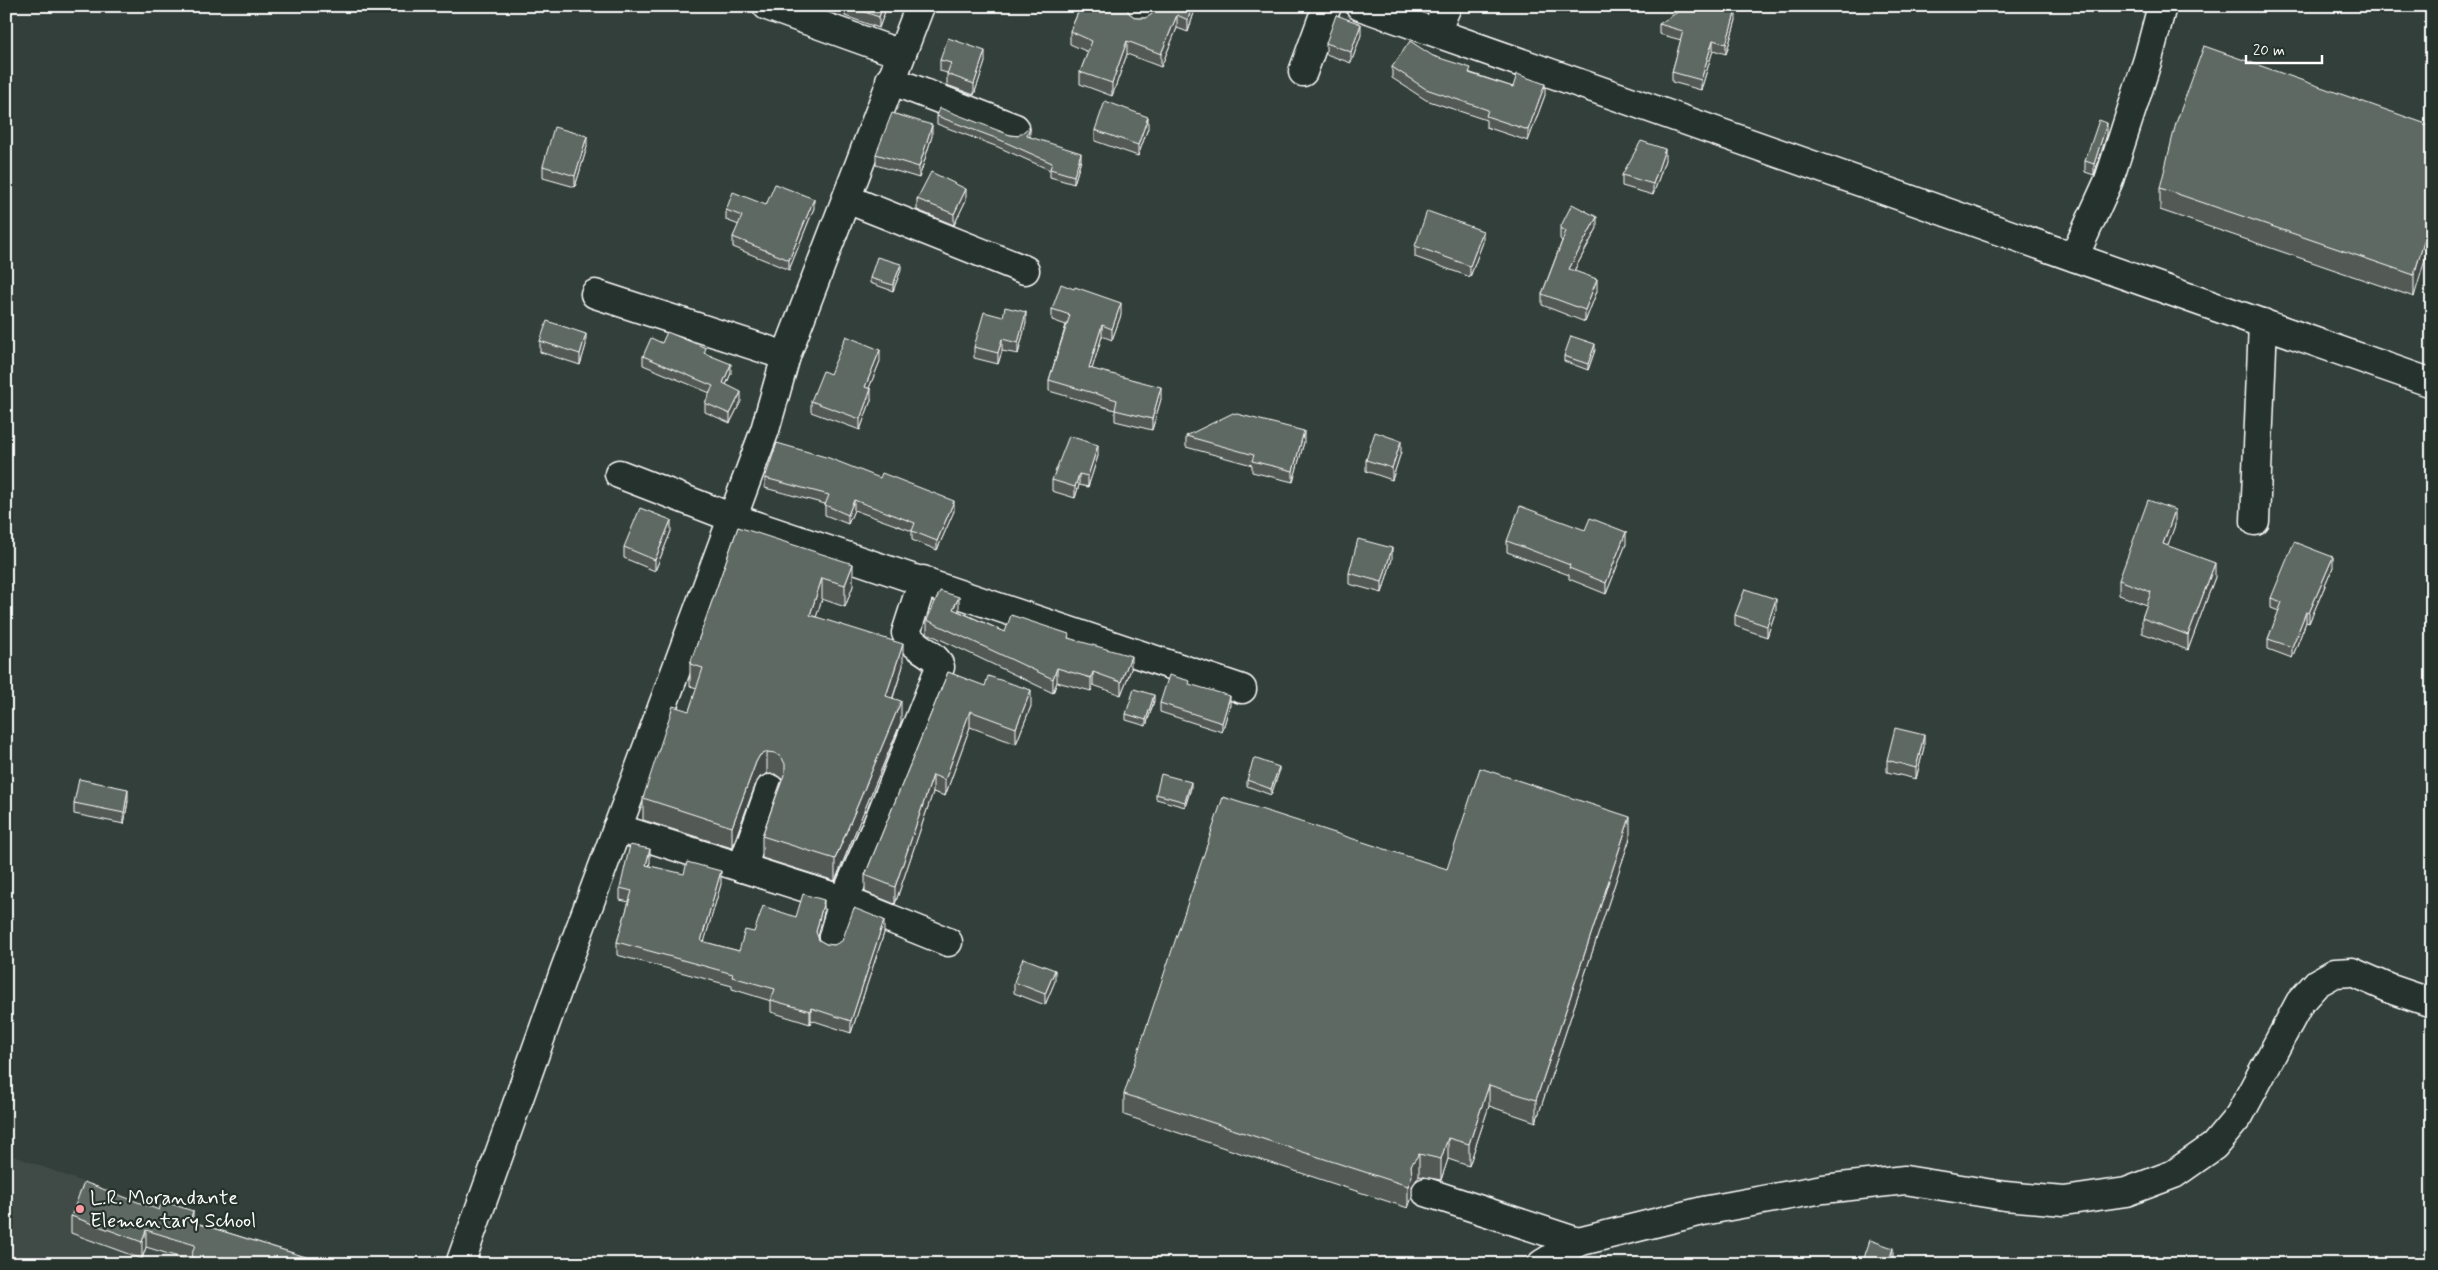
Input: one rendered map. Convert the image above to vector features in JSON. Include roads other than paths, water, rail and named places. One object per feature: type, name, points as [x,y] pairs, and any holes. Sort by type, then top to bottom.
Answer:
[{"type":"street","points":[[767,6],[900,54]]},
{"type":"street","points":[[460,1264],[617,828],[765,430],[786,356],[847,199],[890,80],[920,6]]},
{"type":"street","points":[[1303,72],[1327,6]]},
{"type":"street","points":[[1360,6],[2432,383]]},
{"type":"street","points":[[1436,32],[1447,6]]},
{"type":"street","points":[[2074,258],[2109,180],[2148,59],[2162,6]]},
{"type":"street","points":[[890,80],[1015,128]]},
{"type":"street","points":[[847,199],[1025,270]]},
{"type":"street","points":[[595,294],[786,356]]},
{"type":"street","points":[[2255,520],[2263,323]]},
{"type":"street","points":[[619,474],[733,518],[923,580],[1242,689]]},
{"type":"street","points":[[831,942],[844,900],[879,820],[940,667],[935,658],[910,642],[906,633],[923,580]]},
{"type":"street","points":[[742,868],[770,789]]},
{"type":"street","points":[[617,828],[844,900],[948,942]]},
{"type":"street","points":[[1542,1264],[1578,1242],[1704,1211],[1823,1189],[1905,1180],[2005,1196],[2064,1201],[2126,1192],[2174,1174],[2214,1146],[2238,1116],[2300,1002],[2317,983],[2334,973],[2352,972],[2391,989],[2432,1003]]},
{"type":"street","points":[[1426,1192],[1578,1242]]},
{"type":"place","name":"L.R. Morandante Elementary School","points":[[80,1209]]}]
